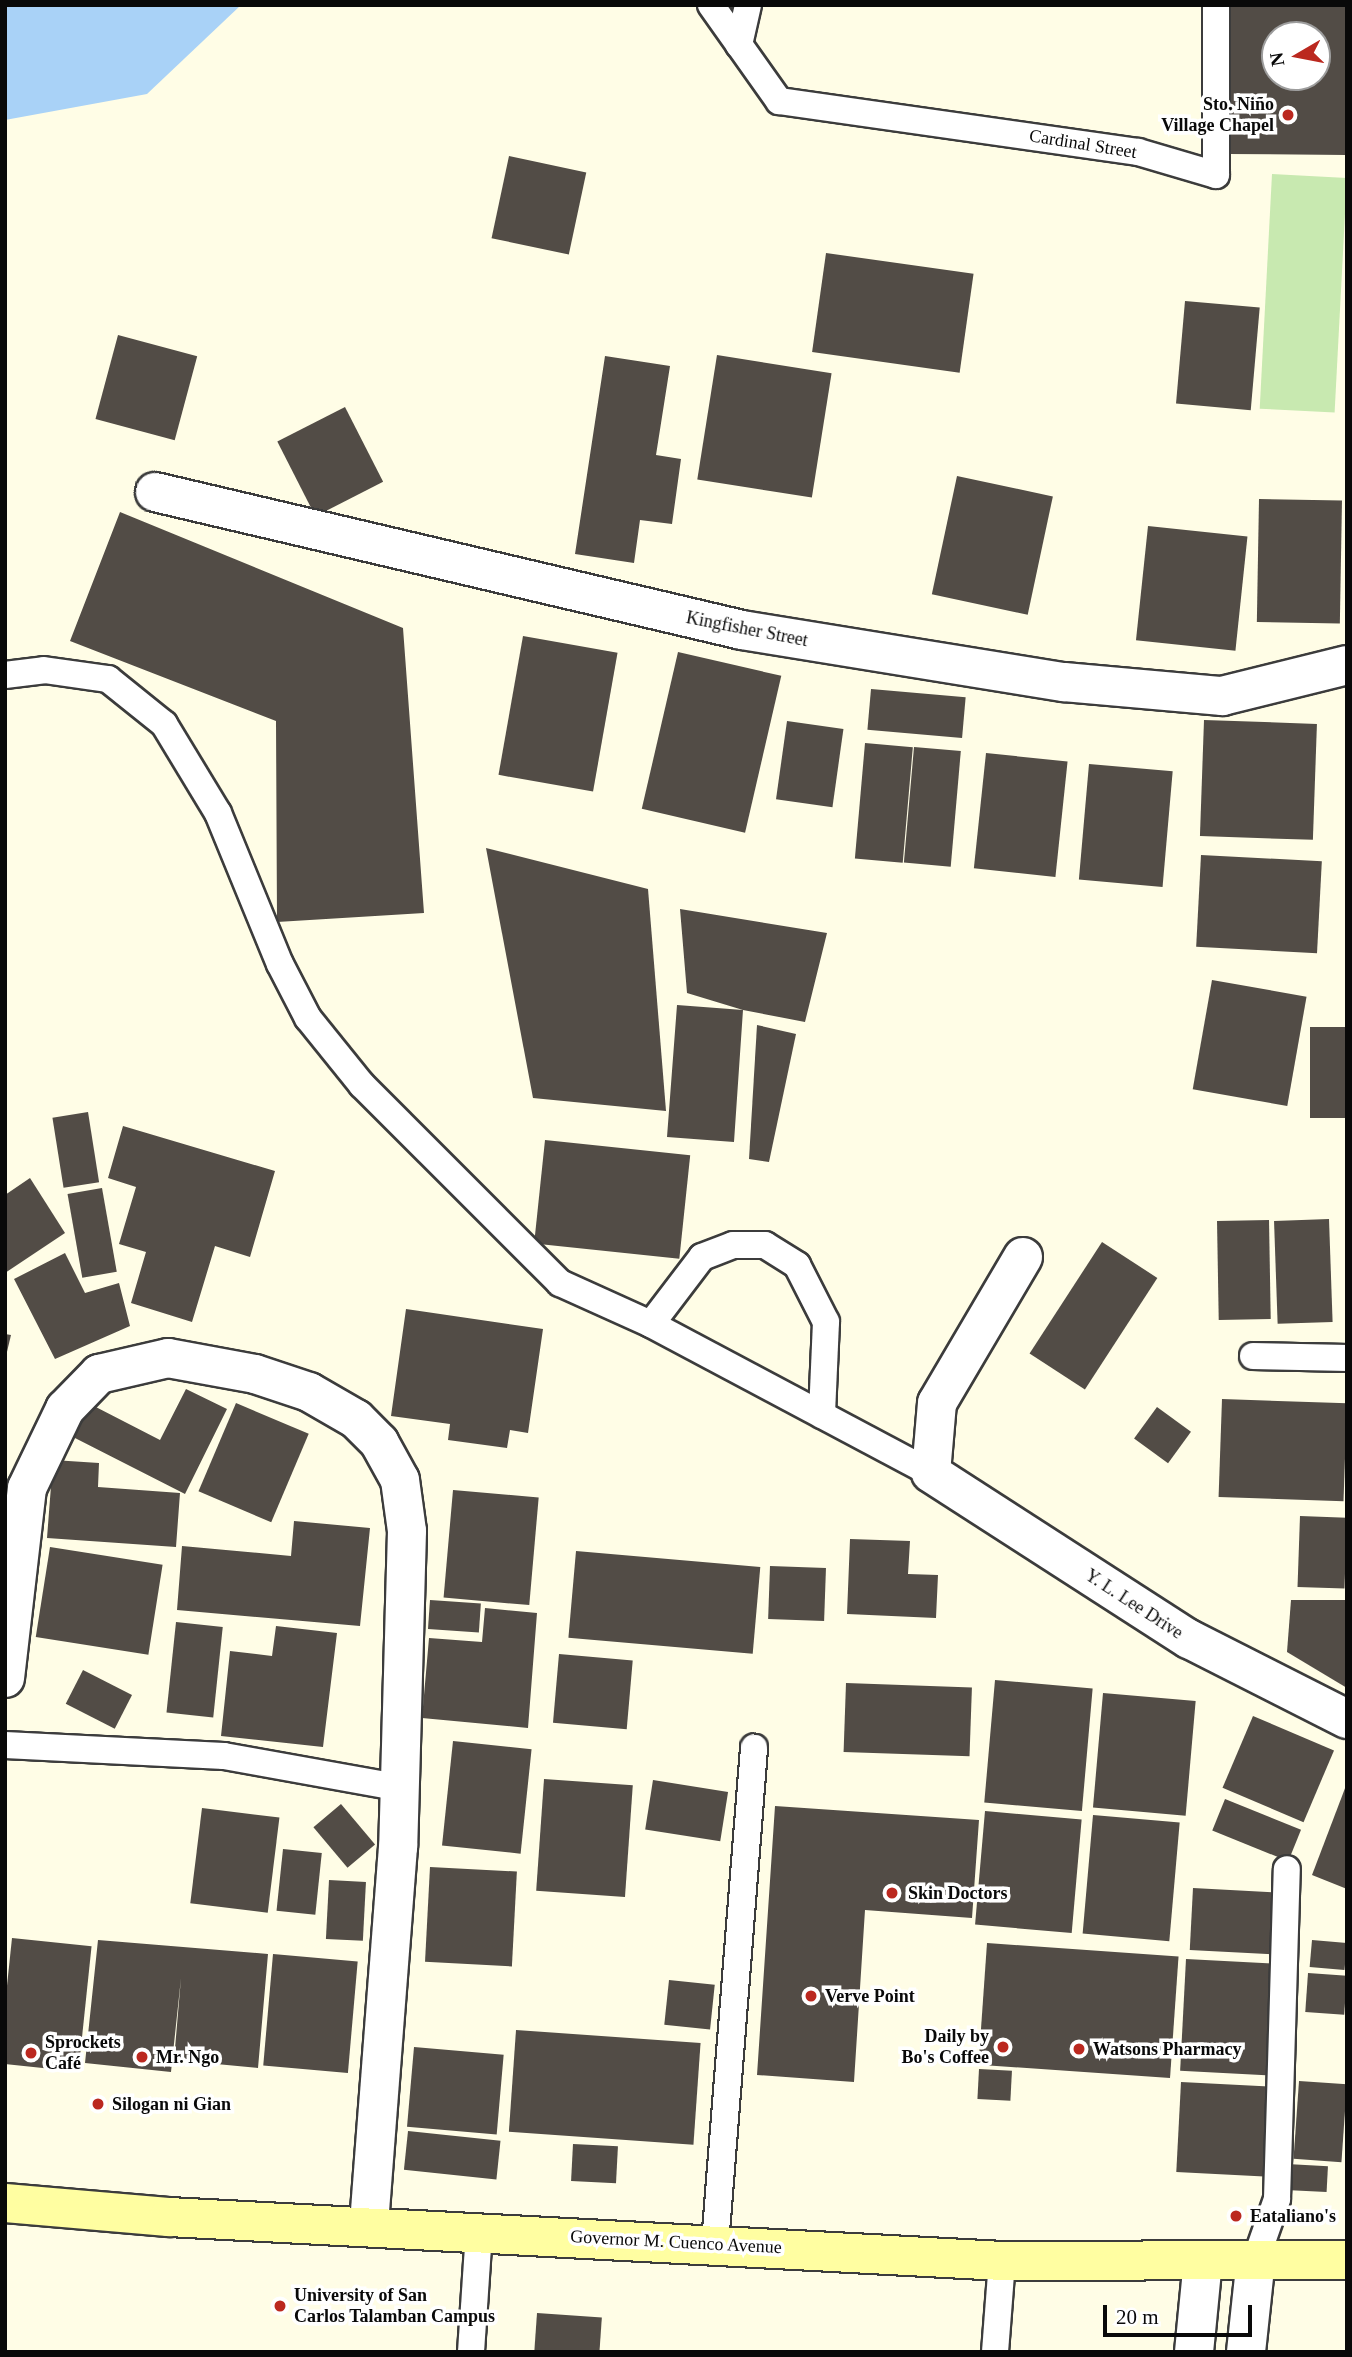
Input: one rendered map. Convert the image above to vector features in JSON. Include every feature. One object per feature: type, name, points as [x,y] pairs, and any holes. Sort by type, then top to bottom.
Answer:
[{"type":"main road","name":"Governor M. Cuenco Avenue","points":[[5,2203],[169,2217],[369,2225],[1002,2261],[1347,2260]]},
{"type":"street","name":"Kingfisher Street","points":[[155,492],[742,630],[1063,682],[1222,696],[1347,665]]},
{"type":"street","points":[[931,1473],[937,1403],[1023,1257]]},
{"type":"street","points":[[5,1678],[27,1488],[65,1409],[99,1374],[169,1358],[255,1374],[309,1392],[356,1419],[379,1442],[400,1480],[407,1531],[401,1788],[369,2225]]},
{"type":"street","name":"Y. L. Lee Drive","points":[[931,1473],[1189,1639],[1347,1719]]},
{"type":"street","points":[[1246,2352],[1255,2259]]},
{"type":"street","points":[[1194,2352],[1203,2260]]},
{"type":"lane","points":[[711,5],[739,45]]},
{"type":"lane","points":[[739,45],[748,5]]},
{"type":"lane","name":"Cardinal Street","points":[[739,45],[779,101],[1138,152],[1216,175],[1216,5]]},
{"type":"lane","points":[[5,675],[44,670],[108,679],[164,724],[218,813],[280,964],[308,1018],[362,1085],[560,1283],[651,1324],[931,1473]]},
{"type":"lane","points":[[651,1324],[702,1256],[733,1245],[765,1245],[797,1265],[826,1322],[822,1415]]},
{"type":"lane","points":[[1253,1356],[1347,1358]]},
{"type":"lane","points":[[5,1745],[225,1756],[401,1788]]},
{"type":"lane","points":[[715,2244],[754,1748]]},
{"type":"lane","points":[[1255,2259],[1277,2199],[1287,1869]]},
{"type":"lane","points":[[471,2352],[480,2231]]},
{"type":"lane","points":[[995,2352],[1002,2261]]},
{"type":"green space","points":[[1272,174],[1347,178],[1335,413],[1260,409]]},
{"type":"water","points":[[5,5],[241,5],[147,94],[5,120]]},
{"type":"building","name":"Sto. Niño Village Chapel","points":[[1230,5],[1347,5],[1347,155],[1228,154]]},
{"type":"building","points":[[509,156],[586,172],[569,255],[492,238]]},
{"type":"building","points":[[826,253],[974,274],[960,373],[812,352]]},
{"type":"building","points":[[1185,301],[1260,308],[1251,410],[1176,404]]},
{"type":"building","points":[[118,335],[197,356],[175,440],[95,419]]},
{"type":"building","points":[[717,355],[832,373],[812,498],[697,479]]},
{"type":"building","points":[[605,356],[670,366],[656,455],[681,459],[672,524],[640,520],[634,563],[575,554]]},
{"type":"building","points":[[345,407],[383,482],[315,516],[277,442]]},
{"type":"building","points":[[957,476],[1053,496],[1028,615],[932,594]]},
{"type":"building","points":[[1259,499],[1342,500],[1340,623],[1257,622]]},
{"type":"building","points":[[120,512],[403,628],[424,913],[277,922],[276,721],[70,641]]},
{"type":"building","points":[[1148,526],[1247,536],[1235,651],[1136,640]]},
{"type":"building","points":[[523,636],[618,653],[593,792],[499,775]]},
{"type":"building","points":[[678,652],[781,676],[745,833],[642,809]]},
{"type":"building","points":[[871,689],[966,697],[962,738],[867,730]]},
{"type":"building","points":[[1204,720],[1317,724],[1313,840],[1200,836]]},
{"type":"building","points":[[787,721],[843,729],[832,807],[776,799]]},
{"type":"building","points":[[865,743],[913,747],[903,863],[855,859]]},
{"type":"building","points":[[914,747],[961,751],[951,867],[904,863]]},
{"type":"building","points":[[986,753],[1068,762],[1055,877],[974,868]]},
{"type":"building","points":[[1089,764],[1173,771],[1163,887],[1079,880]]},
{"type":"building","points":[[486,848],[648,889],[666,1111],[533,1098]]},
{"type":"building","points":[[1201,855],[1322,861],[1317,953],[1196,947]]},
{"type":"building","points":[[680,909],[827,933],[805,1022],[743,1010],[687,993]]},
{"type":"building","points":[[1212,980],[1307,997],[1287,1106],[1193,1089]]},
{"type":"building","points":[[677,1005],[743,1010],[734,1142],[667,1137]]},
{"type":"building","points":[[757,1025],[796,1034],[769,1162],[749,1159]]},
{"type":"building","points":[[1310,1027],[1347,1027],[1347,1118],[1310,1118]]},
{"type":"building","points":[[88,1112],[99,1182],[64,1188],[52,1118]]},
{"type":"building","points":[[123,1126],[275,1171],[250,1257],[215,1246],[192,1322],[131,1303],[146,1252],[119,1244],[136,1187],[108,1178]]},
{"type":"building","points":[[545,1140],[690,1155],[679,1259],[534,1243]]},
{"type":"building","points":[[30,1178],[65,1233],[5,1273],[5,1195]]},
{"type":"building","points":[[102,1188],[117,1272],[82,1278],[68,1194]]},
{"type":"building","points":[[1329,1219],[1333,1322],[1278,1324],[1274,1221]]},
{"type":"building","points":[[1269,1220],[1271,1319],[1219,1320],[1217,1221]]},
{"type":"building","points":[[1102,1242],[1157,1278],[1085,1389],[1030,1354]]},
{"type":"building","points":[[65,1253],[85,1293],[119,1283],[130,1326],[55,1359],[14,1279]]},
{"type":"building","points":[[406,1309],[543,1329],[528,1433],[510,1430],[507,1448],[448,1440],[450,1424],[391,1416]]},
{"type":"building","points":[[5,1334],[11,1335],[6,1356],[5,1356]]},
{"type":"building","points":[[186,1389],[227,1409],[185,1494],[73,1437],[90,1404],[160,1440]]},
{"type":"building","points":[[1222,1399],[1347,1403],[1344,1501],[1219,1497]]},
{"type":"building","points":[[236,1403],[309,1434],[271,1522],[198,1491]]},
{"type":"building","points":[[1157,1407],[1191,1432],[1168,1463],[1134,1439]]},
{"type":"building","points":[[53,1460],[99,1463],[98,1487],[180,1493],[176,1547],[47,1538]]},
{"type":"building","points":[[453,1490],[539,1497],[529,1605],[444,1598]]},
{"type":"building","points":[[1300,1516],[1347,1518],[1344,1589],[1298,1587]]},
{"type":"building","points":[[294,1521],[370,1528],[360,1626],[177,1610],[182,1546],[291,1556]]},
{"type":"building","points":[[850,1539],[910,1541],[908,1574],[938,1575],[936,1618],[847,1614]]},
{"type":"building","points":[[50,1547],[163,1565],[148,1655],[36,1637]]},
{"type":"building","points":[[576,1551],[760,1567],[753,1654],[568,1638]]},
{"type":"building","points":[[770,1566],[826,1568],[824,1621],[768,1619]]},
{"type":"building","points":[[430,1600],[481,1604],[479,1632],[428,1629]]},
{"type":"building","points":[[1291,1600],[1347,1600],[1347,1688],[1287,1652]]},
{"type":"building","points":[[485,1608],[537,1613],[528,1728],[422,1718],[429,1638],[482,1642]]},
{"type":"building","points":[[176,1622],[223,1627],[213,1717],[166,1713]]},
{"type":"building","points":[[276,1626],[337,1633],[323,1747],[221,1736],[230,1651],[272,1656]]},
{"type":"building","points":[[559,1654],[633,1660],[627,1729],[553,1723]]},
{"type":"building","points":[[83,1670],[132,1695],[115,1729],[66,1704]]},
{"type":"building","points":[[995,1680],[1093,1689],[1082,1811],[984,1803]]},
{"type":"building","points":[[846,1683],[972,1687],[970,1756],[844,1752]]},
{"type":"building","points":[[1103,1693],[1196,1701],[1186,1816],[1093,1808]]},
{"type":"building","points":[[1253,1716],[1334,1750],[1304,1822],[1223,1788]]},
{"type":"building","points":[[453,1741],[532,1749],[521,1854],[442,1845]]},
{"type":"building","points":[[544,1779],[633,1785],[625,1897],[536,1891]]},
{"type":"building","points":[[653,1780],[728,1792],[720,1841],[645,1829]]},
{"type":"building","points":[[1347,1783],[1347,1889],[1312,1875]]},
{"type":"building","points":[[1225,1799],[1301,1830],[1288,1861],[1212,1831]]},
{"type":"building","points":[[341,1804],[375,1845],[347,1868],[313,1827]]},
{"type":"building","name":"Verve Point","points":[[775,1806],[979,1820],[972,1918],[865,1910],[854,2082],[757,2075]]},
{"type":"building","points":[[202,1808],[279,1818],[268,1913],[190,1903]]},
{"type":"building","points":[[985,1811],[1082,1819],[1072,1933],[975,1925]]},
{"type":"building","points":[[1093,1815],[1180,1823],[1169,1941],[1083,1934]]},
{"type":"building","points":[[283,1849],[322,1853],[315,1915],[277,1911]]},
{"type":"building","points":[[430,1867],[517,1872],[512,1966],[425,1962]]},
{"type":"building","points":[[329,1880],[366,1882],[363,1941],[326,1939]]},
{"type":"building","points":[[1193,1888],[1282,1893],[1279,1955],[1190,1950]]},
{"type":"building","points":[[12,1938],[92,1946],[78,2072],[5,2064],[5,2005]]},
{"type":"building","points":[[98,1940],[268,1954],[258,2068],[174,2060],[181,1978],[171,2072],[85,2063]]},
{"type":"building","points":[[1312,1940],[1347,1943],[1345,1970],[1310,1967]]},
{"type":"building","points":[[987,1943],[1179,1956],[1170,2078],[978,2065]]},
{"type":"building","points":[[273,1954],[358,1961],[348,2073],[263,2066]]},
{"type":"building","points":[[1186,1959],[1272,1964],[1266,2075],[1180,2071]]},
{"type":"building","points":[[1308,1973],[1347,1976],[1344,2015],[1305,2012]]},
{"type":"building","points":[[669,1980],[715,1985],[710,2030],[664,2025]]},
{"type":"building","points":[[516,2030],[701,2043],[693,2145],[509,2132]]},
{"type":"building","points":[[414,2047],[504,2055],[497,2135],[407,2127]]},
{"type":"building","points":[[979,2069],[1012,2071],[1010,2101],[977,2099]]},
{"type":"building","points":[[1299,2081],[1347,2084],[1341,2162],[1294,2159]]},
{"type":"building","points":[[1181,2082],[1269,2087],[1264,2176],[1176,2172]]},
{"type":"building","points":[[408,2131],[500,2141],[496,2180],[404,2170]]},
{"type":"building","points":[[573,2144],[618,2146],[616,2183],[571,2181]]},
{"type":"building","points":[[1287,2164],[1328,2166],[1327,2192],[1286,2190]]},
{"type":"building","points":[[537,2313],[602,2318],[599,2352],[534,2352]]},
{"type":"place","name":"Sto. Niño Village Chapel","points":[[1288,115]]},
{"type":"place","name":"Skin Doctors","points":[[892,1893]]},
{"type":"place","name":"Verve Point","points":[[811,1996]]},
{"type":"place","name":"Daily by Bo's Coffee","points":[[1003,2047]]},
{"type":"place","name":"Watsons Pharmacy","points":[[1079,2049]]},
{"type":"place","name":"Sprockets Café","points":[[31,2053]]},
{"type":"place","name":"Mr. Ngo","points":[[142,2057]]},
{"type":"place","name":"Silogan ni Gian","points":[[98,2104]]},
{"type":"place","name":"Eataliano's","points":[[1236,2216]]},
{"type":"place","name":"University of San Carlos Talamban Campus","points":[[280,2306]]}]
